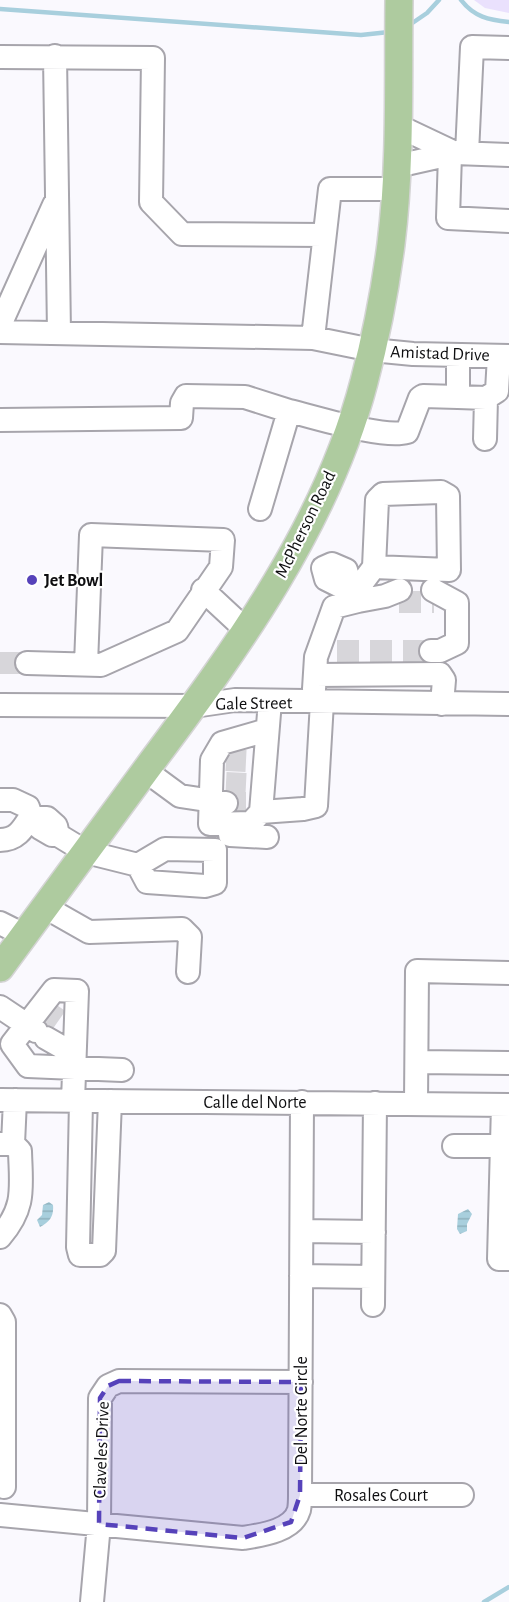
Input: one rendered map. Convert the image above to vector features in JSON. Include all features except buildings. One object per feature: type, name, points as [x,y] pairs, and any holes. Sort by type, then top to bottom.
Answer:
[{"type":"main road","name":"McPherson Road","points":[[0,968],[194,706],[246,630],[279,580],[330,476],[364,385],[387,275],[396,178],[399,2]]},
{"type":"street","points":[[509,48],[472,48],[448,218],[509,221]]},
{"type":"street","points":[[55,56],[58,333]]},
{"type":"street","points":[[0,57],[153,58],[151,202],[182,234],[324,235]]},
{"type":"street","points":[[398,126],[457,153],[509,155]]},
{"type":"street","points":[[313,338],[330,189],[396,178],[457,153]]},
{"type":"street","points":[[0,325],[57,198]]},
{"type":"street","name":"Amistad Drive","points":[[0,332],[313,338],[372,350],[413,354],[504,356]]},
{"type":"street","points":[[458,355],[458,397]]},
{"type":"street","points":[[0,420],[181,418],[182,403],[186,396],[245,397],[289,411],[397,435],[407,432],[420,398],[423,396],[486,398],[497,391],[504,356]]},
{"type":"street","points":[[485,439],[486,398]]},
{"type":"street","points":[[260,509],[289,411]]},
{"type":"street","points":[[146,771],[180,796],[238,784],[303,809],[315,806],[318,702],[315,675],[328,651],[334,607],[361,583],[449,570],[448,496],[441,492],[383,494],[377,500],[361,583]]},
{"type":"street","points":[[27,663],[101,665],[177,631],[203,590],[221,567],[223,540],[91,535],[86,664]]},
{"type":"street","points":[[293,552],[323,568],[332,564],[346,570],[361,583],[395,596]]},
{"type":"street","points":[[203,590],[246,630]]},
{"type":"street","points":[[315,675],[437,659],[457,643],[457,603],[438,596]]},
{"type":"street","points":[[437,659],[444,680],[442,704]]},
{"type":"street","name":"Gale Street","points":[[0,705],[194,706],[235,700],[509,704]]},
{"type":"street","points":[[238,784],[267,730],[270,701]]},
{"type":"street","points":[[238,784],[222,743],[267,730]]},
{"type":"street","points":[[0,800],[13,800],[28,807],[34,817]]},
{"type":"street","points":[[34,817],[47,818],[56,826],[58,835],[86,852],[138,865],[165,849],[215,850]]},
{"type":"street","points":[[0,840],[7,840],[21,833],[34,817]]},
{"type":"street","points":[[138,865],[147,882],[205,886],[215,884],[215,850],[228,835],[267,837]]},
{"type":"street","points":[[45,907],[89,932],[182,929],[190,937],[188,972]]},
{"type":"street","points":[[0,923],[24,935]]},
{"type":"street","points":[[416,1104],[417,971],[509,973]]},
{"type":"street","points":[[0,1007],[47,1023],[74,1060],[80,1255],[100,1255],[104,1251],[110,1101]]},
{"type":"street","points":[[28,1066],[12,1044],[47,1023]]},
{"type":"street","points":[[28,1066],[74,1060],[122,1070]]},
{"type":"street","points":[[417,1062],[509,1063]]},
{"type":"street","points":[[0,1237],[18,1211],[21,1186],[20,1151],[6,1144],[15,1100],[28,1066]]},
{"type":"street","name":"Calle del Norte","points":[[15,1100],[506,1105]]},
{"type":"street","name":"Del Norte Circle","points":[[99,1524],[243,1538],[263,1535],[291,1522],[298,1511],[300,1495],[302,1102]]},
{"type":"street","points":[[373,1305],[375,1103]]},
{"type":"street","points":[[506,1105],[502,1146],[499,1259],[509,1259]]},
{"type":"street","points":[[454,1146],[502,1146]]},
{"type":"street","points":[[302,1231],[374,1233]]},
{"type":"street","points":[[301,1276],[374,1277]]},
{"type":"street","points":[[0,1315],[4,1322],[4,1487],[0,1486]]},
{"type":"street","name":"Claveles Drive","points":[[92,1602],[99,1524],[100,1398],[108,1386],[119,1381],[301,1383]]},
{"type":"street","name":"Rosales Court","points":[[300,1495],[462,1495]]},
{"type":"street","points":[[0,1515],[99,1524]]},
{"type":"highlighted area","points":[[119,1381],[301,1382],[300,1495],[291,1522],[243,1538],[99,1524],[100,1398],[108,1386]]},
{"type":"shaded area","points":[[474,0],[509,0],[509,13],[485,8]]},
{"type":"water","points":[[49,1202],[53,1205],[52,1215],[49,1221],[40,1227],[37,1220],[42,1215],[43,1205]]},
{"type":"water","points":[[468,1209],[472,1214],[467,1224],[467,1231],[460,1234],[457,1229],[458,1214]]},
{"type":"waterway","points":[[408,26],[427,13],[439,0]]},
{"type":"waterway","points":[[461,0],[482,17],[509,22]]},
{"type":"waterway","points":[[0,9],[361,35],[389,32]]},
{"type":"waterway","points":[[484,1602],[509,1587]]},
{"type":"tunnel","points":[[399,602],[434,602]]},
{"type":"tunnel","points":[[337,651],[431,651]]},
{"type":"tunnel","points":[[0,663],[27,663]]},
{"type":"tunnel","points":[[226,760],[246,761]]},
{"type":"tunnel","points":[[226,783],[246,784]]},
{"type":"tunnel","points":[[226,803],[246,803]]},
{"type":"tunnel","points":[[49,1013],[59,1020]]},
{"type":"place","name":"Jet Bowl","points":[[32,580]]}]
